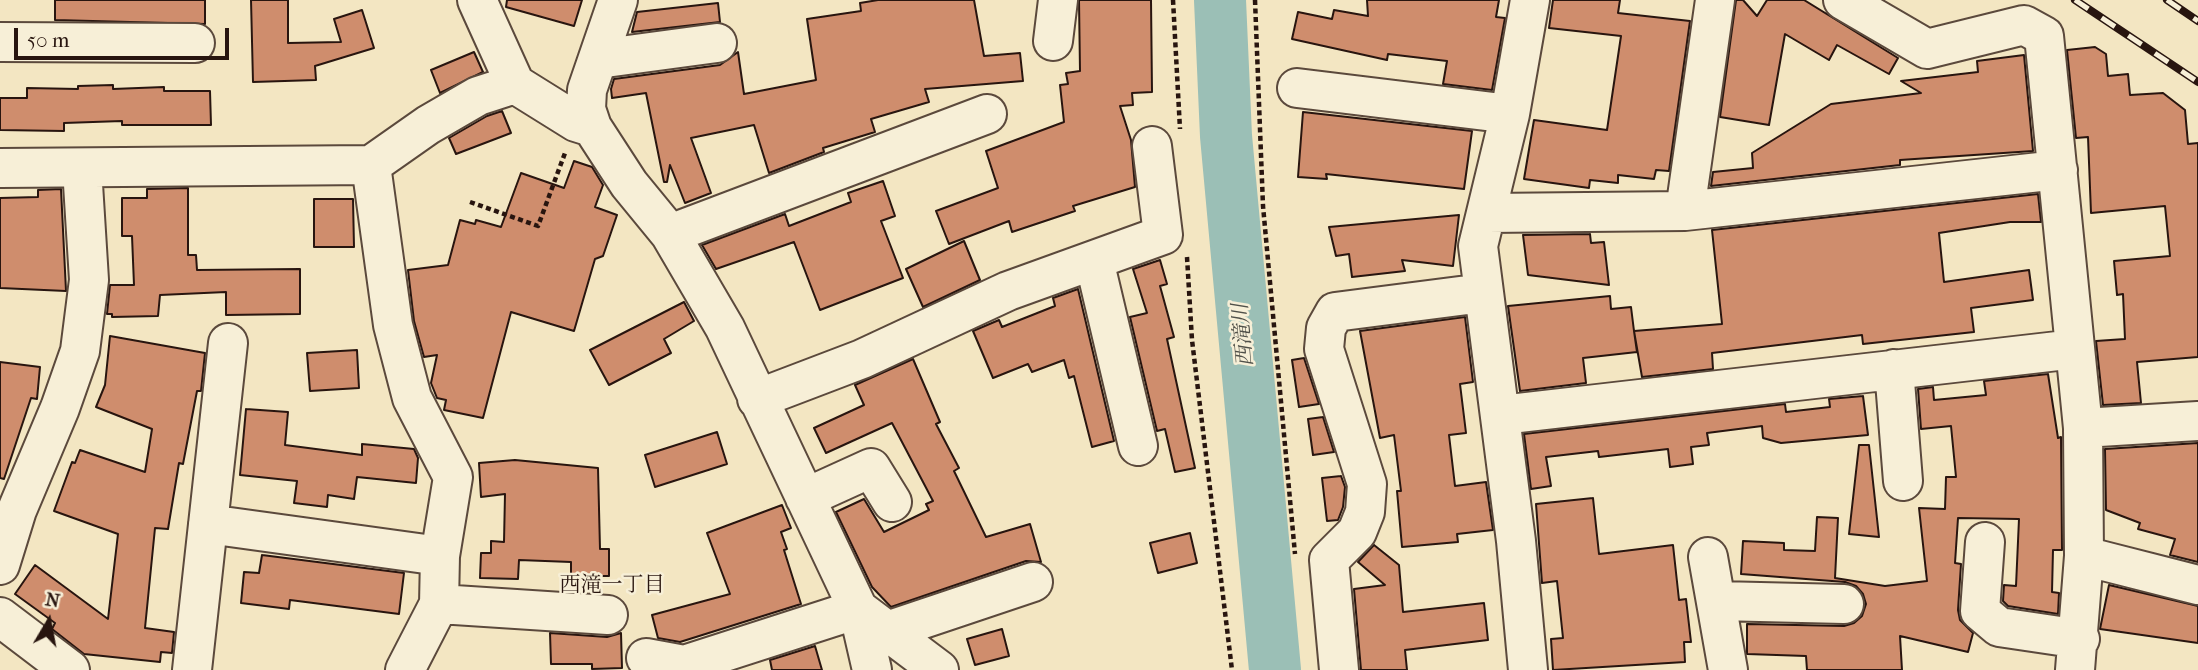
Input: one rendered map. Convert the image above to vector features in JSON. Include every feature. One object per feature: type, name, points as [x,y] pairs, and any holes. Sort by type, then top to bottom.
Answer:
[{"type":"street","points":[[477,0],[515,84],[584,125],[670,234],[724,328],[805,498],[872,620],[939,670]]},
{"type":"street","points":[[584,125],[587,90],[618,0]]},
{"type":"street","points":[[1053,41],[1058,0]]},
{"type":"street","points":[[1528,670],[1501,415],[1478,246],[1510,114],[1530,0]]},
{"type":"street","points":[[1685,211],[1715,0]]},
{"type":"street","points":[[1843,0],[1927,49],[2024,24],[2044,36],[2083,428],[2083,661],[1999,627],[1980,611],[1985,542]]},
{"type":"street","points":[[0,42],[195,43]]},
{"type":"street","points":[[598,59],[717,43]]},
{"type":"street","points":[[0,168],[371,165],[428,125],[478,96],[515,84]]},
{"type":"street","points":[[1297,88],[1510,114]]},
{"type":"street","points":[[670,234],[987,114]]},
{"type":"street","points":[[757,399],[862,359],[1007,291],[1094,260],[1175,244],[1166,140]]},
{"type":"street","points":[[371,165],[393,324],[412,398],[453,477],[440,556],[439,604],[404,670]]},
{"type":"street","points":[[0,565],[18,510],[61,408],[79,351],[89,280],[82,168]]},
{"type":"street","points":[[1488,213],[1685,211],[2058,170]]},
{"type":"street","points":[[1094,260],[1138,446]]},
{"type":"street","points":[[1339,670],[1329,560],[1357,532],[1364,512],[1367,484],[1324,349],[1326,328],[1335,312],[1483,293]]},
{"type":"street","points":[[192,670],[228,343]]},
{"type":"street","points":[[1501,415],[2075,349]]},
{"type":"street","points":[[1894,369],[1903,481]]},
{"type":"street","points":[[2083,428],[2198,421]]},
{"type":"street","points":[[805,498],[871,468],[892,502]]},
{"type":"street","points":[[208,524],[440,556]]},
{"type":"street","points":[[2084,556],[2198,585]]},
{"type":"street","points":[[1707,557],[1718,601],[1728,670]]},
{"type":"street","points":[[646,657],[684,665],[1032,582]]},
{"type":"street","points":[[1718,601],[1844,604]]},
{"type":"street","points":[[439,604],[608,615]]},
{"type":"street","points":[[872,620],[872,670]]},
{"type":"street","points":[[2,622],[71,670]]},
{"type":"path","points":[[1166,140],[1173,0]]},
{"type":"path","points":[[1255,0],[1263,206],[1296,568]]},
{"type":"path","points":[[470,202],[538,226],[584,125]]},
{"type":"path","points":[[1175,244],[1192,340],[1232,670]]},
{"type":"building","points":[[55,0],[205,0],[205,24],[55,20]]},
{"type":"building","points":[[251,0],[288,0],[288,43],[341,42],[334,19],[362,10],[374,48],[315,66],[316,80],[253,82]]},
{"type":"building","points":[[507,0],[582,0],[574,26],[506,7]]},
{"type":"building","points":[[878,0],[974,0],[984,56],[1020,53],[1023,81],[925,89],[929,102],[871,119],[875,132],[823,148],[824,152],[769,173],[754,125],[691,138],[711,193],[685,203],[670,165],[667,182],[664,182],[646,93],[612,98],[614,79],[720,65],[738,52],[744,94],[816,80],[807,19],[861,11],[860,3]]},
{"type":"building","points":[[1079,0],[1151,0],[1152,92],[1132,93],[1133,105],[1120,106],[1131,140],[1135,187],[1073,206],[1075,211],[1012,232],[1009,221],[949,244],[936,211],[998,188],[986,151],[1064,122],[1060,85],[1068,84],[1066,73],[1080,71]]},
{"type":"building","points":[[1367,0],[1499,0],[1496,17],[1505,18],[1492,90],[1443,84],[1447,61],[1388,54],[1387,60],[1292,39],[1298,12],[1332,19],[1334,10],[1368,16]]},
{"type":"building","points":[[1553,0],[1620,0],[1618,13],[1690,21],[1669,171],[1656,170],[1654,179],[1618,175],[1618,183],[1590,180],[1589,188],[1524,179],[1534,120],[1607,130],[1621,36],[1549,28]]},
{"type":"building","points":[[1736,0],[1743,0],[1757,16],[1767,0],[1804,0],[1898,58],[1889,74],[1837,45],[1829,60],[1785,34],[1769,125],[1720,117]]},
{"type":"building","points":[[718,3],[720,22],[632,32],[637,12]]},
{"type":"building","points":[[2095,47],[2106,54],[2108,76],[2128,74],[2130,95],[2163,93],[2185,110],[2188,144],[2198,143],[2198,357],[2137,362],[2141,403],[2103,405],[2096,341],[2125,339],[2123,294],[2117,295],[2114,261],[2170,256],[2165,206],[2091,213],[2088,137],[2076,138],[2067,50]]},
{"type":"building","points":[[474,52],[483,72],[440,93],[431,70]]},
{"type":"building","points":[[2024,55],[2033,151],[1900,160],[1900,165],[1711,186],[1713,172],[1753,168],[1752,153],[1831,104],[1921,93],[1901,81],[1978,72],[1977,61]]},
{"type":"building","points":[[113,85],[113,89],[164,87],[164,91],[210,91],[211,125],[122,125],[122,121],[64,123],[64,131],[0,130],[0,98],[27,98],[27,88],[78,89],[78,86]]},
{"type":"building","points":[[502,111],[511,133],[456,154],[449,138],[487,116]]},
{"type":"building","points":[[1303,112],[1472,131],[1464,189],[1326,174],[1327,179],[1298,177]]},
{"type":"building","points":[[574,161],[592,167],[603,185],[595,207],[617,215],[603,256],[595,259],[574,331],[511,312],[483,418],[444,410],[446,400],[437,398],[431,383],[437,355],[424,357],[414,321],[408,270],[448,265],[460,220],[475,224],[476,220],[501,227],[521,173],[564,188]]},
{"type":"building","points":[[883,181],[895,216],[881,221],[903,278],[820,310],[794,242],[716,269],[702,245],[785,214],[789,226],[851,202],[848,193]]},
{"type":"building","points":[[188,188],[188,255],[196,255],[197,270],[300,269],[300,314],[226,315],[226,292],[160,295],[158,316],[112,317],[112,314],[107,314],[110,285],[134,285],[132,236],[122,236],[122,198],[147,198],[147,189]]},
{"type":"building","points":[[61,189],[66,291],[0,288],[0,198],[38,197],[38,190]]},
{"type":"building","points":[[2038,194],[2041,222],[2010,222],[1939,233],[1944,282],[2029,270],[2033,300],[1971,308],[1974,332],[1863,344],[1862,335],[1712,353],[1713,369],[1642,377],[1634,331],[1722,324],[1712,230]]},
{"type":"building","points":[[314,199],[353,199],[354,247],[314,247]]},
{"type":"building","points":[[1459,215],[1453,266],[1402,260],[1405,271],[1352,277],[1349,254],[1336,256],[1329,227]]},
{"type":"building","points":[[1590,234],[1591,243],[1604,242],[1609,285],[1528,275],[1523,235]]},
{"type":"building","points":[[964,241],[980,280],[923,307],[906,269]]},
{"type":"building","points":[[1160,260],[1167,284],[1160,286],[1174,337],[1167,339],[1195,468],[1175,472],[1165,429],[1157,431],[1130,317],[1147,313],[1133,269]]},
{"type":"building","points":[[1078,289],[1114,441],[1092,447],[1074,376],[1069,378],[1064,360],[1032,372],[1028,364],[993,378],[973,331],[999,320],[1002,327],[1055,306],[1053,298]]},
{"type":"building","points":[[1610,296],[1611,309],[1631,307],[1637,352],[1583,358],[1586,383],[1520,391],[1508,306]]},
{"type":"building","points":[[684,302],[694,321],[664,339],[671,353],[609,385],[590,350]]},
{"type":"building","points":[[1465,317],[1473,382],[1460,384],[1466,433],[1449,435],[1455,486],[1486,482],[1493,530],[1457,534],[1458,542],[1402,547],[1397,491],[1401,491],[1394,435],[1380,438],[1360,331]]},
{"type":"building","points":[[110,336],[205,353],[201,391],[197,391],[183,464],[179,463],[168,529],[155,528],[145,628],[174,632],[172,653],[161,652],[160,662],[84,654],[52,629],[55,623],[15,594],[35,565],[108,619],[118,534],[54,511],[72,462],[75,463],[80,450],[145,472],[152,429],[96,407],[105,385]]},
{"type":"building","points":[[357,350],[359,388],[310,391],[307,353]]},
{"type":"building","points":[[1304,358],[1319,404],[1299,407],[1292,360]]},
{"type":"building","points":[[913,359],[940,422],[936,424],[959,468],[954,471],[986,537],[1030,524],[1041,562],[1026,561],[891,607],[872,587],[836,512],[864,499],[884,532],[929,510],[926,504],[933,501],[892,423],[826,453],[814,428],[864,405],[855,385]]},
{"type":"building","points":[[0,362],[40,367],[37,399],[31,398],[4,479],[0,478]]},
{"type":"building","points":[[2048,374],[2058,438],[2061,437],[2062,550],[2053,550],[2052,592],[2059,593],[2058,614],[2008,606],[2003,601],[2004,585],[2016,586],[2019,519],[1958,518],[1955,563],[1961,564],[1958,610],[1960,620],[1973,633],[1968,652],[1900,636],[1902,670],[1807,670],[1806,656],[1747,654],[1747,624],[1844,626],[1854,623],[1862,616],[1866,604],[1863,594],[1856,586],[1845,582],[1741,574],[1743,541],[1784,543],[1784,550],[1815,551],[1817,517],[1838,518],[1835,578],[1885,586],[1927,581],[1919,508],[1945,509],[1946,477],[1956,477],[1951,426],[1921,429],[1918,389],[1933,387],[1934,400],[1986,395],[1984,381]]},
{"type":"building","points":[[1863,396],[1868,435],[1781,443],[1763,438],[1762,426],[1707,433],[1709,445],[1691,447],[1693,464],[1670,467],[1668,449],[1599,457],[1598,451],[1546,457],[1551,486],[1531,489],[1524,434],[1785,404],[1786,412],[1830,407],[1829,399]]},
{"type":"building","points":[[246,409],[288,412],[285,445],[362,455],[362,444],[414,449],[418,458],[416,483],[357,477],[354,499],[328,495],[327,507],[294,503],[297,481],[240,475]]},
{"type":"building","points":[[1323,417],[1334,452],[1313,455],[1308,419]]},
{"type":"building","points":[[717,432],[727,464],[655,487],[645,455]]},
{"type":"building","points":[[2198,443],[2198,562],[2170,555],[2175,539],[2138,529],[2140,523],[2106,510],[2105,449]]},
{"type":"building","points":[[1859,445],[1869,445],[1879,537],[1849,534]]},
{"type":"building","points":[[515,460],[598,468],[600,549],[609,549],[609,576],[571,576],[571,562],[519,560],[518,579],[480,578],[481,553],[491,553],[491,541],[504,542],[505,494],[481,497],[479,463]]},
{"type":"building","points":[[1341,476],[1345,487],[1343,507],[1338,520],[1327,521],[1322,478]]},
{"type":"building","points":[[1593,498],[1599,554],[1673,545],[1679,600],[1686,599],[1691,642],[1684,642],[1685,662],[1553,670],[1551,639],[1563,638],[1557,581],[1542,583],[1536,504]]},
{"type":"building","points":[[782,505],[791,528],[781,532],[787,549],[784,550],[801,604],[680,642],[658,638],[652,615],[730,594],[707,533]]},
{"type":"building","points":[[1190,533],[1197,563],[1158,573],[1150,543]]},
{"type":"building","points":[[1374,545],[1399,565],[1403,612],[1484,603],[1488,640],[1405,650],[1407,670],[1361,670],[1354,589],[1385,585],[1358,562]]},
{"type":"building","points":[[262,555],[404,573],[399,614],[290,600],[289,609],[241,603],[244,572],[259,573]]},
{"type":"building","points":[[2109,585],[2198,606],[2198,643],[2100,629]]},
{"type":"building","points":[[1002,629],[1009,656],[975,665],[967,639]]},
{"type":"building","points":[[550,633],[607,637],[621,633],[622,668],[592,669],[592,664],[551,664]]},
{"type":"building","points":[[815,646],[822,670],[772,670],[770,660]]},
{"type":"waterway","name":"西滝川","points":[[1220,0],[1226,136],[1275,670]]},
{"type":"railway","points":[[2075,0],[2198,82]]},
{"type":"railway","points":[[2167,0],[2198,21]]},
{"type":"district","name":"西滝一丁目","points":[[612,586]]}]
